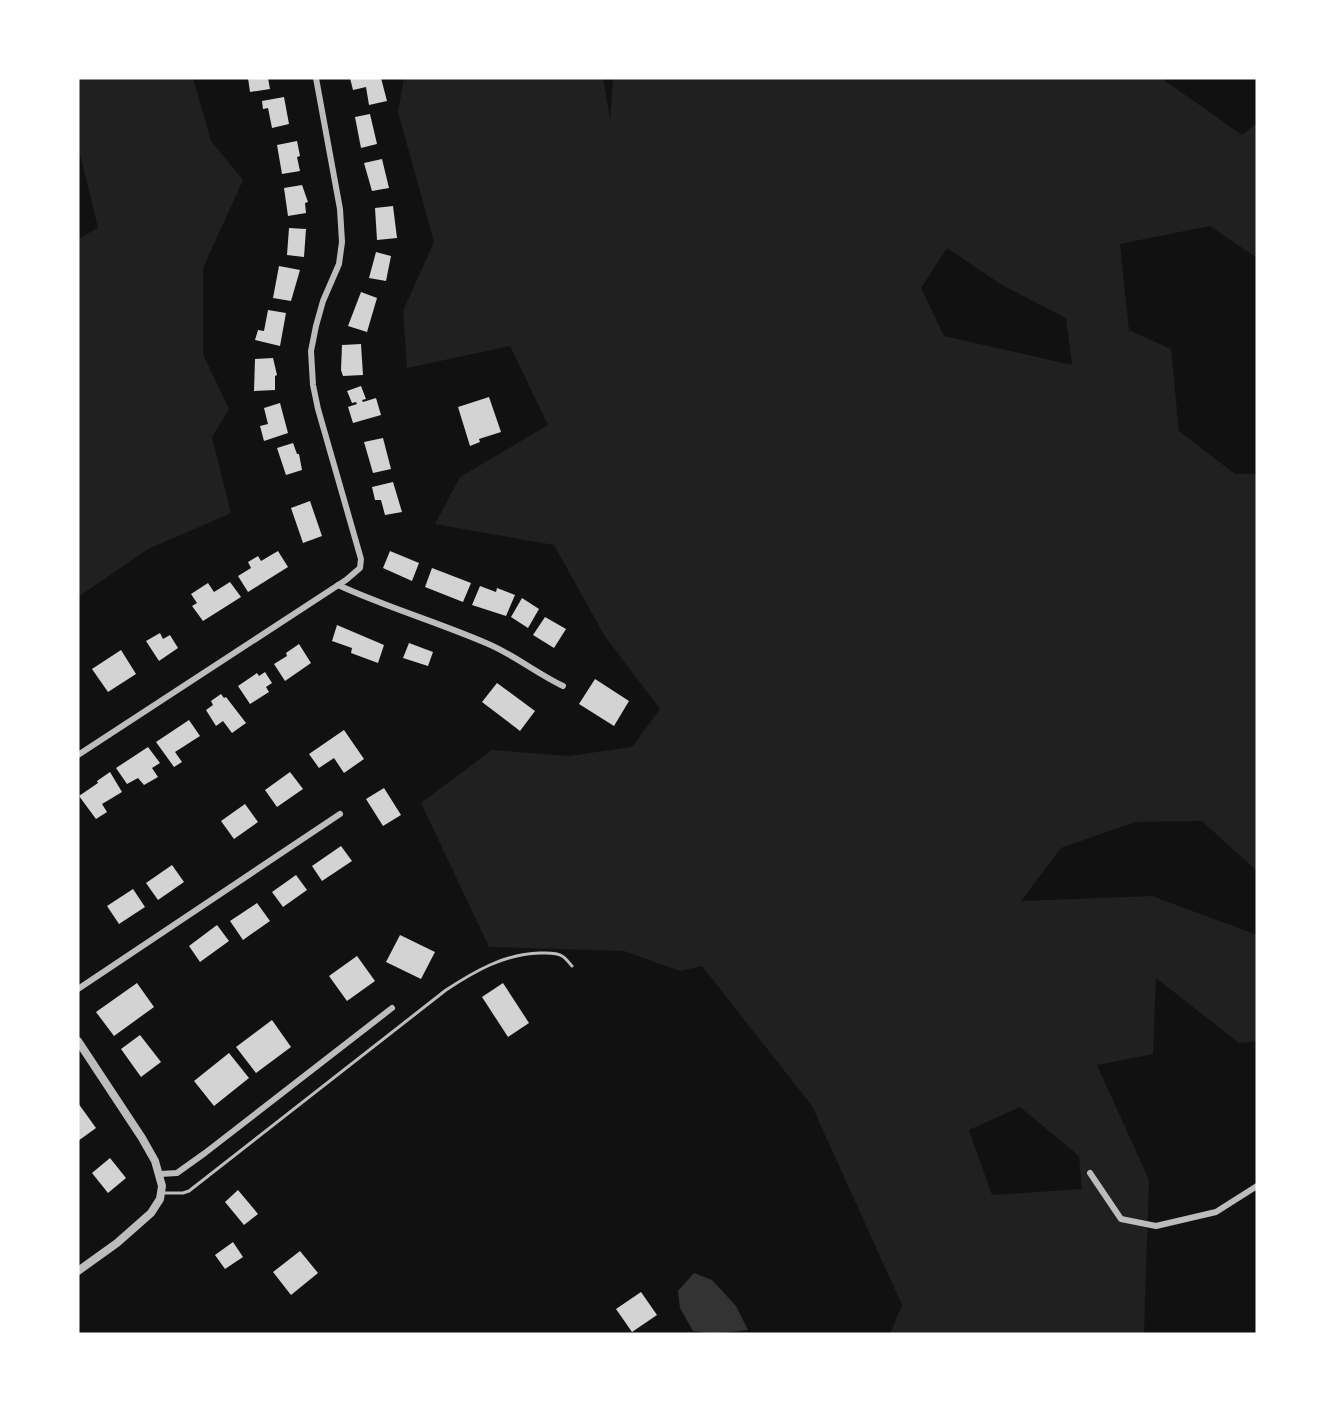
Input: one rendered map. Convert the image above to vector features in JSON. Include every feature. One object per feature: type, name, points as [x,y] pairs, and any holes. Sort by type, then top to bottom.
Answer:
[{"type":"street","points":[[78,755],[338,585],[360,568],[361,559],[313,386],[311,351],[316,326],[322,301],[339,264],[342,242],[340,209],[316,78]]},
{"type":"street","points":[[338,585],[370,600],[487,643],[563,686]]},
{"type":"street","points":[[78,989],[340,814]]},
{"type":"street","points":[[160,1174],[177,1173],[205,1153],[392,1008]]},
{"type":"street","points":[[78,1041],[142,1138],[160,1174],[162,1186],[156,1206],[151,1213],[117,1243],[78,1271]]},
{"type":"street","points":[[1090,1173],[1121,1219],[1156,1226],[1216,1212],[1257,1186]]},
{"type":"lane","points":[[161,1193],[189,1191],[446,990],[473,973],[503,959],[527,953],[556,953],[572,966]]},
{"type":"shaded area","points":[[78,78],[193,78],[211,141],[243,180],[203,268],[203,354],[229,409],[212,437],[231,513],[148,549],[78,597],[78,239],[98,228],[78,153]]},
{"type":"shaded area","points":[[404,78],[603,78],[610,119],[613,78],[1161,78],[1242,135],[1257,123],[1257,258],[1210,226],[1120,244],[1129,330],[1171,349],[1179,431],[1235,474],[1257,474],[1257,871],[1202,821],[1135,822],[1061,848],[1021,901],[1152,896],[1257,935],[1257,1041],[1239,1043],[1156,978],[1153,1054],[1097,1065],[1149,1180],[1144,1334],[890,1334],[902,1305],[812,1106],[702,966],[680,971],[624,951],[489,947],[421,803],[492,750],[569,756],[632,747],[660,709],[604,635],[554,545],[435,524],[460,477],[548,425],[510,346],[407,368],[403,311],[434,242],[398,112]],"holes":[[[947,248],[1002,285],[1066,318],[1072,365],[944,336],[921,288]],[[1020,1107],[1079,1156],[1082,1189],[992,1195],[969,1130]]]},
{"type":"shaded area","points":[[694,1273],[712,1280],[736,1306],[748,1330],[715,1334],[693,1331],[680,1308],[678,1291]]},
{"type":"building","points":[[248,78],[268,78],[270,89],[250,92]]},
{"type":"building","points":[[350,78],[381,78],[387,101],[369,105],[366,87],[353,90]]},
{"type":"building","points":[[284,97],[289,124],[272,128],[268,108],[263,109],[262,101]]},
{"type":"building","points":[[370,114],[377,144],[361,148],[355,117]]},
{"type":"building","points":[[297,141],[300,171],[282,174],[277,145]]},
{"type":"building","points":[[382,159],[389,188],[372,191],[364,163]]},
{"type":"building","points":[[302,185],[308,202],[305,203],[306,213],[288,216],[284,188]]},
{"type":"building","points":[[393,206],[397,238],[377,240],[375,208]]},
{"type":"building","points":[[289,228],[306,229],[304,257],[287,255]]},
{"type":"building","points":[[376,252],[391,256],[386,281],[369,278]]},
{"type":"building","points":[[279,266],[300,270],[291,301],[273,298]]},
{"type":"building","points":[[361,292],[377,298],[367,332],[348,326]]},
{"type":"building","points":[[268,310],[286,313],[280,346],[255,340],[258,330],[264,331]]},
{"type":"building","points":[[361,344],[363,375],[343,376],[341,370],[342,345]]},
{"type":"building","points":[[273,358],[277,375],[275,376],[275,390],[254,391],[255,359]]},
{"type":"building","points":[[361,386],[366,399],[362,400],[363,402],[376,398],[381,415],[353,423],[348,407],[357,404],[352,403],[347,391]]},
{"type":"building","points":[[489,397],[501,432],[479,439],[480,442],[470,446],[458,407]]},
{"type":"building","points":[[280,403],[288,433],[264,441],[260,426],[268,424],[264,408]]},
{"type":"building","points":[[383,438],[391,469],[373,473],[364,442]]},
{"type":"building","points":[[293,443],[299,454],[302,470],[286,475],[277,448]]},
{"type":"building","points":[[393,482],[402,512],[385,515],[381,500],[375,500],[372,487]]},
{"type":"building","points":[[310,501],[322,536],[303,543],[291,508]]},
{"type":"building","points":[[278,551],[288,567],[248,592],[238,576],[251,568],[248,562],[258,556],[261,561]]},
{"type":"building","points":[[390,551],[419,563],[412,581],[383,568]]},
{"type":"building","points":[[432,568],[471,583],[463,602],[425,587]]},
{"type":"building","points":[[230,582],[241,597],[203,621],[192,606],[197,603],[191,594],[208,583],[214,592]]},
{"type":"building","points":[[480,586],[496,592],[497,588],[515,595],[506,616],[472,605]]},
{"type":"building","points":[[522,598],[539,609],[528,628],[511,617]]},
{"type":"building","points":[[545,617],[566,629],[554,648],[533,635]]},
{"type":"building","points":[[337,625],[384,645],[378,663],[351,653],[352,648],[332,641]]},
{"type":"building","points":[[160,633],[163,639],[170,635],[178,648],[159,661],[146,641]]},
{"type":"building","points":[[409,643],[433,652],[428,666],[403,658]]},
{"type":"building","points":[[299,644],[311,663],[285,681],[274,664],[287,656],[286,653]]},
{"type":"building","points":[[121,650],[136,674],[108,692],[92,669]]},
{"type":"building","points":[[265,672],[272,683],[266,687],[269,692],[250,704],[238,686],[257,673],[259,676]]},
{"type":"building","points":[[595,679],[629,701],[614,726],[579,704]]},
{"type":"building","points":[[497,683],[535,711],[520,731],[482,702]]},
{"type":"building","points":[[221,694],[224,698],[226,697],[246,723],[232,733],[223,721],[216,726],[206,710],[213,705],[211,701]]},
{"type":"building","points":[[189,720],[200,736],[175,752],[182,762],[174,767],[156,742]]},
{"type":"building","points":[[344,730],[364,759],[344,773],[334,758],[319,768],[309,754]]},
{"type":"building","points":[[148,747],[160,763],[152,768],[158,777],[144,785],[138,778],[127,784],[116,768]]},
{"type":"building","points":[[110,772],[122,792],[102,804],[107,812],[96,819],[79,796]]},
{"type":"building","points":[[290,772],[303,789],[277,807],[265,790]]},
{"type":"building","points":[[384,788],[401,815],[383,826],[366,799]]},
{"type":"building","points":[[245,804],[258,822],[234,839],[221,821]]},
{"type":"building","points":[[341,846],[352,861],[322,881],[312,866]]},
{"type":"building","points":[[172,865],[184,882],[158,900],[146,883]]},
{"type":"building","points":[[296,875],[307,890],[283,907],[272,892]]},
{"type":"building","points":[[133,889],[145,907],[119,924],[107,906]]},
{"type":"building","points":[[257,903],[270,921],[243,940],[230,921]]},
{"type":"building","points":[[217,925],[229,941],[200,962],[189,946]]},
{"type":"building","points":[[400,935],[435,952],[421,979],[386,962]]},
{"type":"building","points":[[357,956],[375,981],[347,1001],[329,976]]},
{"type":"building","points":[[137,983],[154,1007],[114,1036],[96,1012]]},
{"type":"building","points":[[503,983],[529,1023],[508,1037],[482,997]]},
{"type":"building","points":[[272,1020],[291,1047],[256,1073],[236,1047]]},
{"type":"building","points":[[140,1035],[161,1062],[141,1077],[121,1049]]},
{"type":"building","points":[[229,1053],[249,1078],[214,1106],[194,1081]]},
{"type":"building","points":[[78,1103],[96,1128],[78,1141]]},
{"type":"building","points":[[110,1158],[126,1178],[108,1193],[92,1173]]},
{"type":"building","points":[[238,1190],[258,1214],[244,1225],[225,1202]]},
{"type":"building","points":[[233,1242],[243,1257],[225,1269],[215,1255]]},
{"type":"building","points":[[300,1251],[318,1273],[291,1295],[273,1272]]},
{"type":"building","points":[[641,1292],[657,1315],[632,1332],[616,1309]]}]
